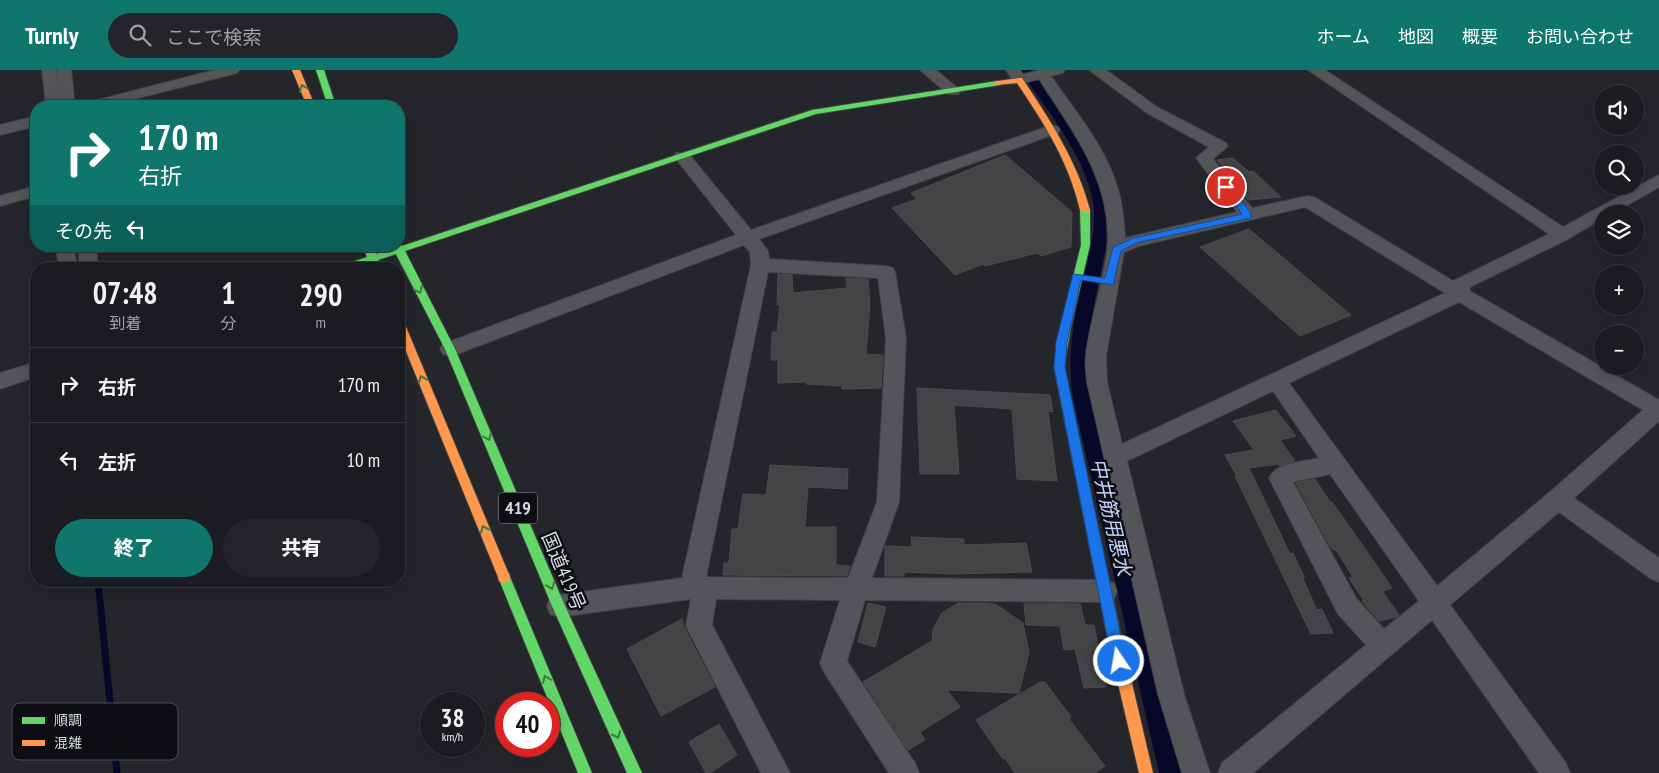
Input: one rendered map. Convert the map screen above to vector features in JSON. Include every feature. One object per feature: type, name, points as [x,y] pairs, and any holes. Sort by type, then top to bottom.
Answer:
[{"type":"main road","points":[[296,70],[308,100]]},
{"type":"main road","points":[[320,70],[330,100]]},
{"type":"main road","points":[[405,246],[827,109],[953,91],[1016,75],[1052,130],[1085,200],[1086,234],[1061,342],[1060,367],[1127,697],[1146,773]]},
{"type":"main road","points":[[378,262],[392,252]]},
{"type":"main road","name":"国道419号","points":[[400,252],[450,349],[559,606],[635,773]]},
{"type":"main road","name":"419","points":[[405,337],[585,773]]},
{"type":"street","points":[[49,70],[52,100]]},
{"type":"street","points":[[64,70],[67,100]]},
{"type":"street","points":[[114,100],[232,70]]},
{"type":"street","points":[[927,70],[953,91]]},
{"type":"street","points":[[1096,70],[1152,110],[1220,146],[1204,158],[1248,216]]},
{"type":"street","points":[[1314,70],[1562,235]]},
{"type":"street","points":[[1016,75],[1051,72],[1108,181],[1114,215],[1116,249],[1096,356],[1096,382],[1171,694],[1196,773]]},
{"type":"street","points":[[0,130],[30,122]]},
{"type":"street","points":[[450,349],[748,237],[1052,130]]},
{"type":"street","points":[[682,156],[759,251],[760,265],[699,588],[699,626],[776,773]]},
{"type":"street","points":[[1460,294],[1461,284],[1562,235],[1659,180]]},
{"type":"street","points":[[0,201],[30,193]]},
{"type":"street","points":[[1116,249],[1134,241],[1248,216],[1308,200],[1460,294],[1659,409],[1558,499],[1435,604],[1232,773]]},
{"type":"street","points":[[760,265],[886,272],[896,338],[888,502],[856,588],[833,662],[905,773]]},
{"type":"street","points":[[1077,276],[1110,282]]},
{"type":"street","points":[[1115,457],[1460,294]]},
{"type":"street","points":[[0,381],[30,372]]},
{"type":"street","points":[[1277,382],[1556,773]]},
{"type":"street","points":[[1335,464],[1286,474],[1280,478],[1347,606],[1384,647]]},
{"type":"street","points":[[1558,499],[1659,571]]},
{"type":"street","points":[[559,606],[699,588],[1105,591]]},
{"type":"building","points":[[1005,155],[1072,212],[1071,247],[1041,256],[1037,253],[985,266],[983,264],[955,275],[892,208],[917,199],[911,193]]},
{"type":"building","points":[[1233,158],[1249,172],[1253,171],[1281,197],[1248,200],[1217,160]]},
{"type":"building","points":[[1249,229],[1351,315],[1300,336],[1200,247]]},
{"type":"building","points":[[778,274],[792,275],[793,293],[847,288],[846,278],[868,279],[870,304],[866,354],[883,355],[881,388],[842,389],[842,386],[806,384],[806,382],[778,383],[778,360],[771,360],[772,332],[777,332],[780,305],[777,305]]},
{"type":"building","points":[[917,388],[1050,395],[1053,412],[1048,411],[1057,481],[1017,479],[1012,409],[954,405],[959,474],[920,474]]},
{"type":"building","points":[[1276,410],[1296,436],[1280,440],[1295,461],[1280,466],[1279,464],[1249,468],[1290,554],[1293,553],[1317,610],[1322,609],[1333,633],[1311,634],[1235,476],[1237,476],[1225,455],[1254,450],[1233,421]]},
{"type":"building","points":[[770,465],[848,469],[847,489],[808,487],[805,527],[836,527],[836,565],[850,566],[847,576],[723,575],[724,563],[729,563],[732,529],[738,529],[743,494],[766,495]]},
{"type":"building","points":[[1315,479],[1392,588],[1382,591],[1399,615],[1396,617],[1379,621],[1362,601],[1364,601],[1349,578],[1353,577],[1336,550],[1333,550],[1328,543],[1296,483]]},
{"type":"building","points":[[911,537],[964,539],[964,545],[1026,543],[1032,572],[951,574],[904,572],[904,576],[885,576],[885,546],[912,547]]},
{"type":"building","points":[[868,603],[886,607],[875,647],[858,642]]},
{"type":"building","points":[[958,603],[988,603],[997,605],[1023,623],[1029,652],[1019,693],[947,690],[960,707],[920,732],[925,740],[908,750],[863,682],[932,641],[933,629],[942,613]]},
{"type":"building","points":[[1024,603],[1080,604],[1085,625],[1094,625],[1106,687],[1084,688],[1075,649],[1064,650],[1060,626],[1026,625]]},
{"type":"building","points":[[682,619],[684,627],[715,687],[661,716],[627,649]]},
{"type":"building","points":[[1040,682],[1045,682],[1071,717],[1069,719],[1105,766],[1095,773],[1015,773],[976,720]]},
{"type":"building","points":[[719,724],[737,755],[710,773],[706,773],[689,742]]},
{"type":"waterway","name":"中井筋用悪水","points":[[1026,70],[1080,151],[1096,186],[1101,203],[1102,222],[1100,240],[1080,338],[1080,382],[1082,398],[1171,773]]},
{"type":"waterway","points":[[99,587],[110,703]]},
{"type":"waterway","points":[[116,760],[117,773]]},
{"type":"traffic: fast","points":[[320,70],[330,100]]},
{"type":"traffic: fast","points":[[405,248],[815,112],[997,83]]},
{"type":"traffic: fast","points":[[1085,210],[1085,245],[1066,326],[1059,367],[1116,645]]},
{"type":"traffic: fast","points":[[370,252],[374,262]]},
{"type":"traffic: fast","points":[[362,262],[392,252]]},
{"type":"traffic: fast","points":[[400,252],[450,349],[559,606],[635,773]]},
{"type":"traffic: fast","points":[[504,577],[585,773]]},
{"type":"traffic: slow","points":[[296,70],[308,100]]},
{"type":"traffic: slow","points":[[997,83],[1019,80],[1059,142],[1075,175],[1085,210]]},
{"type":"traffic: slow","points":[[405,337],[504,577]]},
{"type":"traffic: slow","points":[[1116,645],[1146,773]]},
{"type":"route","points":[[1119,661],[1060,367],[1061,342],[1077,276],[1110,282],[1116,249],[1134,241],[1248,216],[1226,187]]}]
